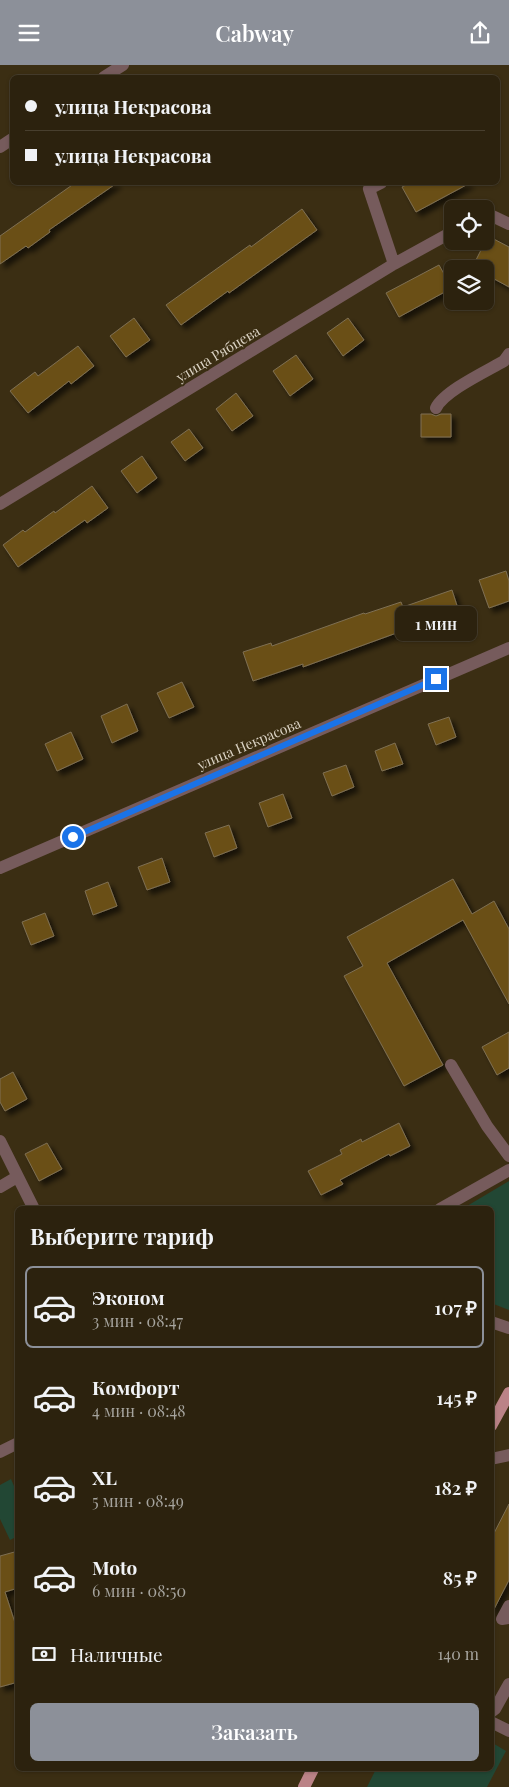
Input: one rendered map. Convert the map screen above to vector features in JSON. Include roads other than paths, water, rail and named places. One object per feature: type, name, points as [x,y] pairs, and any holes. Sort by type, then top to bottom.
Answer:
[{"type":"main road","points":[[494,1420],[509,1393]]},
{"type":"main road","points":[[304,1787],[312,1771]]},
{"type":"street","points":[[107,75],[122,65]]},
{"type":"street","points":[[377,185],[369,189],[394,265]]},
{"type":"street","points":[[494,216],[509,224]]},
{"type":"street","name":"улица Рябцева","points":[[0,504],[444,237]]},
{"type":"street","points":[[436,408],[439,402],[457,388],[504,361],[509,354]]},
{"type":"street","name":"улица Некрасова","points":[[0,868],[509,648]]},
{"type":"street","points":[[451,1065],[487,1127],[509,1156]]},
{"type":"street","points":[[0,1141],[32,1206]]},
{"type":"street","points":[[445,1206],[509,1170]]},
{"type":"street","points":[[0,1187],[17,1177]]},
{"type":"street","points":[[494,1323],[509,1329]]},
{"type":"street","points":[[0,1452],[15,1444]]},
{"type":"street","points":[[494,1458],[509,1455]]},
{"type":"street","points":[[509,1606],[502,1619],[509,1618]]},
{"type":"street","points":[[494,1710],[509,1684]]},
{"type":"street","points":[[494,1724],[509,1731]]}]
